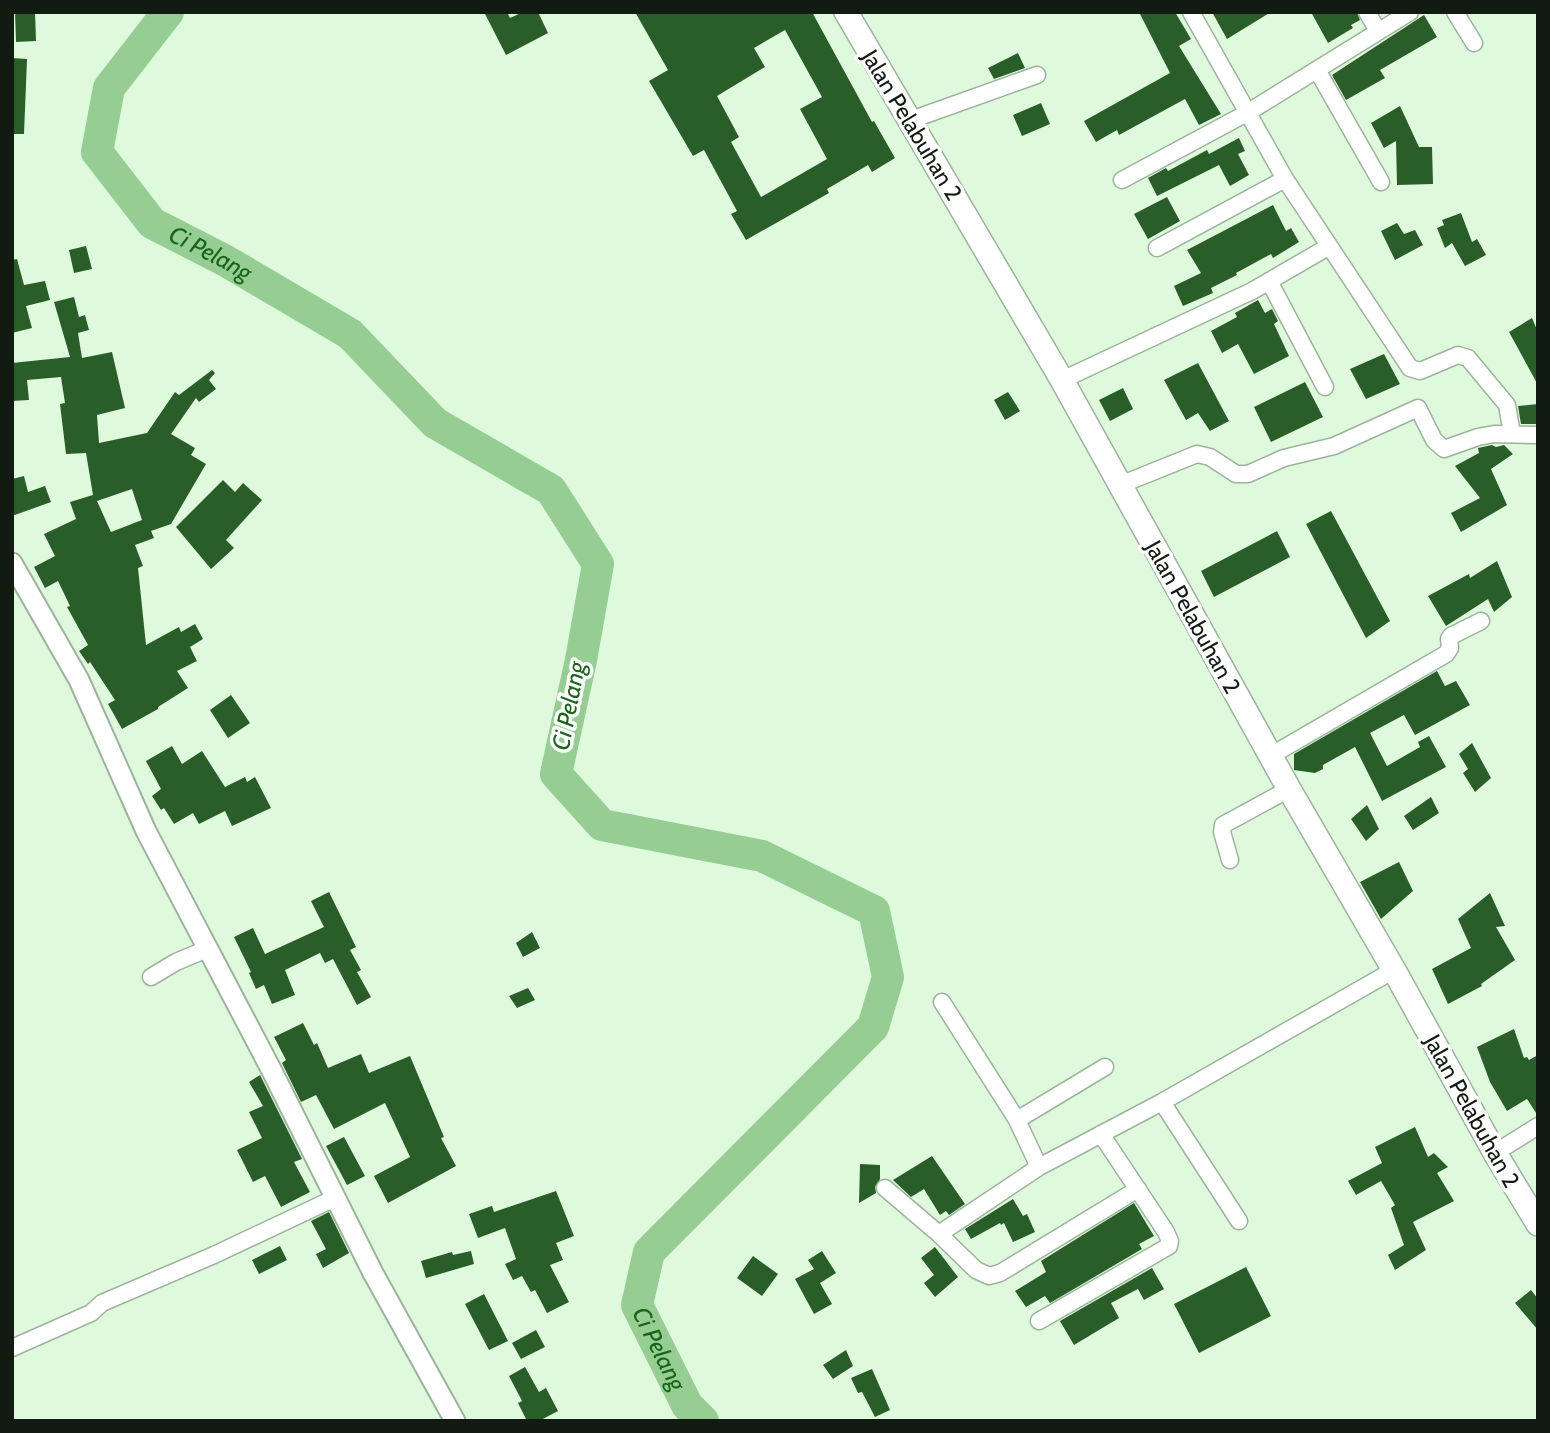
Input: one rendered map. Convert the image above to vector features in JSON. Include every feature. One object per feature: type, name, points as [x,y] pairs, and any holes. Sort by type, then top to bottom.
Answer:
[{"type":"main road","name":"Jalan Pelabuhan 2","points":[[846,12],[1062,380],[1289,789],[1538,1224]]},
{"type":"street","points":[[1191,12],[1285,179],[1409,368],[1420,371],[1458,355],[1468,358],[1507,405],[1512,435]]},
{"type":"street","points":[[1367,12],[1378,31]]},
{"type":"street","points":[[1122,180],[1247,113],[1410,12]]},
{"type":"street","points":[[1455,12],[1474,43]]},
{"type":"street","points":[[1317,70],[1381,182]]},
{"type":"street","points":[[908,121],[1037,75]]},
{"type":"street","points":[[1157,248],[1285,179]]},
{"type":"street","points":[[1062,380],[1269,281],[1328,247]]},
{"type":"street","points":[[1269,281],[1325,387]]},
{"type":"street","points":[[1120,485],[1197,454],[1210,457],[1236,474],[1248,474],[1284,458],[1334,446],[1418,408],[1434,440],[1444,449],[1478,437],[1538,435]]},
{"type":"street","points":[[12,563],[79,680],[146,831],[399,1322],[455,1421]]},
{"type":"street","points":[[1270,755],[1446,654],[1450,649],[1451,636],[1481,621]]},
{"type":"street","points":[[1230,860],[1222,832],[1223,825],[1289,789]]},
{"type":"street","points":[[151,977],[206,949]]},
{"type":"street","points":[[939,1234],[1039,1167],[1394,970]]},
{"type":"street","points":[[942,1002],[1017,1120],[1039,1167]]},
{"type":"street","points":[[1017,1120],[1105,1067]]},
{"type":"street","points":[[1162,1101],[1239,1221]]},
{"type":"street","points":[[1495,1153],[1538,1126]]},
{"type":"street","points":[[1039,1321],[1169,1246],[1166,1233],[1101,1134]]},
{"type":"street","points":[[885,1188],[976,1270],[983,1275],[995,1276],[1138,1189]]},
{"type":"street","points":[[12,1348],[91,1313],[102,1303],[214,1255],[335,1198]]},
{"type":"building","points":[[15,12],[35,12],[36,41],[16,42]]},
{"type":"building","points":[[484,12],[507,12],[510,18],[523,12],[538,12],[548,33],[506,55]]},
{"type":"building","points":[[635,12],[812,12],[872,122],[874,121],[895,158],[872,172],[868,165],[827,189],[829,193],[746,240],[731,214],[737,211],[704,150],[693,156],[649,81],[668,70]],"holes":[[[785,30],[822,97],[800,109],[827,159],[761,197],[731,142],[739,137],[717,96],[765,67],[754,48]]]},
{"type":"building","points":[[1139,12],[1175,12],[1191,39],[1179,46],[1221,114],[1199,125],[1185,99],[1119,135],[1117,130],[1096,142],[1084,121],[1170,73]]},
{"type":"building","points":[[1212,12],[1271,12],[1227,39]]},
{"type":"building","points":[[1311,12],[1357,12],[1360,20],[1351,25],[1353,28],[1328,43]]},
{"type":"building","points":[[1424,15],[1437,37],[1380,70],[1385,78],[1346,100],[1332,75]]},
{"type":"building","points":[[1018,53],[1025,68],[994,79],[988,68]]},
{"type":"building","points":[[12,58],[27,59],[24,134],[12,134]]},
{"type":"building","points":[[1041,103],[1050,124],[1022,136],[1013,115]]},
{"type":"building","points":[[1400,106],[1419,147],[1432,147],[1433,184],[1397,185],[1396,141],[1384,148],[1371,123]]},
{"type":"building","points":[[1239,138],[1245,151],[1238,154],[1249,175],[1230,186],[1219,165],[1157,196],[1148,178],[1166,168],[1168,171],[1207,150],[1209,154]]},
{"type":"building","points":[[1167,197],[1180,221],[1148,239],[1134,214]]},
{"type":"building","points":[[1273,205],[1286,231],[1291,228],[1299,242],[1273,258],[1271,254],[1236,273],[1237,275],[1211,288],[1213,293],[1183,306],[1174,286],[1201,273],[1187,250]]},
{"type":"building","points":[[1461,213],[1472,242],[1477,239],[1486,255],[1465,266],[1452,243],[1445,248],[1437,228],[1444,225],[1442,220]]},
{"type":"building","points":[[1397,223],[1404,234],[1415,230],[1423,245],[1395,260],[1381,231]]},
{"type":"building","points":[[86,246],[92,269],[74,273],[69,250]]},
{"type":"building","points":[[17,259],[24,285],[45,281],[50,300],[26,306],[32,328],[12,333],[12,260]]},
{"type":"building","points":[[74,297],[79,317],[85,315],[89,330],[78,333],[82,358],[112,352],[125,408],[97,415],[99,443],[147,433],[175,392],[179,395],[212,370],[215,373],[209,380],[216,389],[199,402],[196,398],[171,434],[195,448],[191,455],[206,464],[171,524],[151,531],[154,538],[135,545],[143,566],[138,568],[146,645],[179,627],[181,632],[195,624],[203,639],[190,647],[197,661],[177,671],[188,688],[122,729],[108,704],[115,700],[90,662],[88,664],[79,651],[88,645],[67,607],[70,606],[58,581],[45,588],[34,567],[55,556],[44,534],[76,519],[70,502],[93,495],[86,453],[66,454],[60,404],[65,403],[61,377],[27,380],[29,400],[12,401],[12,363],[70,357],[54,302]],"holes":[[[132,489],[142,520],[111,532],[97,501]]]},
{"type":"building","points":[[1258,300],[1265,313],[1272,309],[1278,321],[1274,324],[1289,356],[1254,374],[1238,344],[1222,353],[1211,331],[1237,317],[1235,313]]},
{"type":"building","points":[[1532,318],[1538,332],[1538,385],[1509,332]]},
{"type":"building","points":[[1384,354],[1400,384],[1366,399],[1350,369]]},
{"type":"building","points":[[1198,363],[1229,421],[1210,431],[1198,413],[1186,420],[1164,380]]},
{"type":"building","points":[[1305,382],[1323,417],[1271,442],[1254,407]]},
{"type":"building","points":[[1123,388],[1133,409],[1110,421],[1099,400]]},
{"type":"building","points":[[1008,392],[1020,411],[1005,420],[994,400]]},
{"type":"building","points":[[1538,404],[1538,424],[1521,424],[1518,406]]},
{"type":"building","points":[[1504,445],[1513,454],[1491,469],[1507,505],[1461,532],[1451,513],[1480,498],[1455,466],[1479,453],[1478,448]]},
{"type":"building","points":[[24,476],[28,492],[45,486],[51,502],[12,516],[12,479]]},
{"type":"building","points":[[223,480],[235,492],[243,483],[262,500],[226,540],[234,548],[211,569],[176,527]]},
{"type":"building","points":[[1331,511],[1390,621],[1366,638],[1306,524]]},
{"type":"building","points":[[1277,531],[1290,557],[1214,597],[1201,571]]},
{"type":"building","points":[[1497,561],[1512,597],[1494,612],[1488,599],[1446,626],[1428,596],[1469,574],[1470,578]]},
{"type":"building","points":[[1437,671],[1445,686],[1456,681],[1470,705],[1415,735],[1404,715],[1370,733],[1387,766],[1420,747],[1418,742],[1429,736],[1446,767],[1382,801],[1355,747],[1323,765],[1323,769],[1315,773],[1294,770],[1294,754]]},
{"type":"building","points":[[231,695],[250,723],[228,738],[210,710]]},
{"type":"building","points":[[1472,743],[1491,778],[1475,792],[1463,773],[1468,769],[1459,754]]},
{"type":"building","points":[[172,746],[182,764],[202,751],[225,787],[245,777],[247,782],[255,777],[271,808],[232,826],[225,811],[199,824],[193,813],[174,824],[152,796],[161,789],[146,761]]},
{"type":"building","points":[[1431,797],[1439,813],[1413,830],[1404,816]]},
{"type":"building","points":[[1367,805],[1379,829],[1366,841],[1351,819]]},
{"type":"building","points":[[1399,862],[1413,891],[1381,919],[1360,882]]},
{"type":"building","points":[[329,892],[356,947],[350,950],[361,970],[357,972],[371,997],[357,1005],[333,959],[325,963],[320,953],[285,970],[295,995],[272,1004],[264,985],[256,989],[234,937],[253,928],[265,954],[324,927],[311,901]]},
{"type":"building","points":[[1490,893],[1505,926],[1496,927],[1515,960],[1481,984],[1482,986],[1448,1004],[1432,969],[1471,948],[1458,919]]},
{"type":"building","points":[[532,932],[540,948],[523,957],[516,943]]},
{"type":"building","points":[[528,988],[535,1000],[517,1008],[509,996]]},
{"type":"building","points":[[303,1023],[314,1045],[317,1043],[328,1068],[361,1054],[369,1073],[410,1056],[444,1137],[441,1138],[456,1166],[388,1203],[374,1176],[410,1157],[385,1103],[334,1129],[316,1095],[301,1102],[282,1063],[286,1060],[274,1037]]},
{"type":"building","points":[[1514,1029],[1524,1058],[1529,1060],[1538,1055],[1538,1116],[1527,1099],[1507,1111],[1490,1082],[1477,1047]]},
{"type":"building","points":[[260,1075],[302,1159],[294,1162],[310,1192],[281,1207],[265,1176],[253,1182],[237,1150],[262,1138],[249,1112],[263,1106],[249,1082]]},
{"type":"building","points":[[1415,1127],[1428,1157],[1434,1153],[1448,1167],[1437,1173],[1454,1201],[1413,1222],[1426,1250],[1395,1270],[1388,1255],[1404,1245],[1391,1208],[1395,1205],[1381,1181],[1356,1195],[1348,1181],[1382,1163],[1375,1147]]},
{"type":"building","points":[[344,1137],[365,1176],[347,1185],[326,1146]]},
{"type":"building","points":[[932,1156],[965,1204],[949,1215],[946,1211],[940,1215],[924,1189],[911,1197],[893,1180]]},
{"type":"building","points":[[860,1164],[880,1165],[880,1179],[875,1187],[876,1193],[859,1203]]},
{"type":"building","points":[[556,1191],[574,1236],[556,1243],[563,1260],[550,1265],[569,1302],[547,1313],[535,1290],[531,1292],[522,1276],[513,1280],[505,1264],[516,1259],[505,1228],[478,1238],[469,1214],[492,1206],[494,1212]]},
{"type":"building","points":[[1013,1199],[1023,1216],[1027,1214],[1035,1232],[1013,1242],[1004,1223],[1000,1223],[971,1239],[965,1229]]},
{"type":"building","points":[[1134,1203],[1154,1236],[1139,1244],[1142,1249],[1050,1303],[1045,1296],[1026,1307],[1015,1291],[1046,1272],[1041,1261]]},
{"type":"building","points":[[329,1212],[349,1253],[323,1268],[316,1254],[326,1249],[311,1221]]},
{"type":"building","points":[[280,1246],[287,1260],[259,1274],[252,1260]]},
{"type":"building","points":[[935,1247],[958,1277],[935,1297],[924,1283],[934,1275],[921,1258]]},
{"type":"building","points":[[471,1251],[474,1264],[426,1278],[421,1261],[452,1252],[453,1255]]},
{"type":"building","points":[[822,1251],[836,1273],[820,1283],[832,1304],[814,1314],[795,1279],[814,1269],[808,1260]]},
{"type":"building","points":[[753,1256],[778,1274],[762,1296],[737,1278]]},
{"type":"building","points":[[1246,1267],[1271,1316],[1199,1353],[1174,1304]]},
{"type":"building","points":[[1152,1268],[1164,1289],[1144,1300],[1138,1289],[1111,1303],[1119,1318],[1074,1345],[1060,1321]]},
{"type":"building","points":[[1531,1290],[1538,1299],[1538,1330],[1515,1303]]},
{"type":"building","points":[[484,1294],[508,1341],[489,1350],[465,1304]]},
{"type":"building","points":[[536,1330],[545,1347],[521,1359],[512,1343]]},
{"type":"building","points":[[846,1350],[853,1366],[833,1379],[823,1365]]},
{"type":"building","points":[[525,1367],[539,1392],[546,1388],[558,1411],[539,1421],[527,1421],[518,1403],[522,1401],[509,1376]]},
{"type":"building","points":[[872,1369],[890,1410],[875,1417],[851,1378]]},
{"type":"waterway","name":"Ci Pelang","points":[[168,12],[109,88],[97,152],[152,223],[226,261],[350,334],[435,423],[551,490],[598,564],[581,660],[556,774],[602,825],[762,856],[874,911],[888,977],[873,1027],[649,1252],[637,1305],[687,1405],[703,1421]]}]
